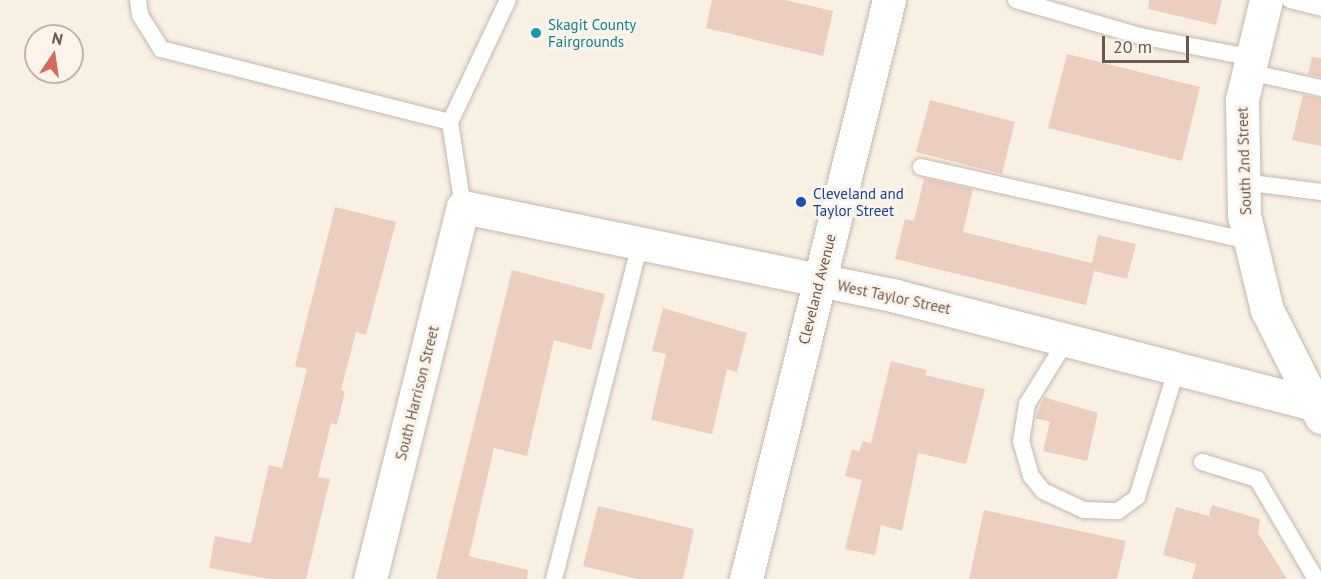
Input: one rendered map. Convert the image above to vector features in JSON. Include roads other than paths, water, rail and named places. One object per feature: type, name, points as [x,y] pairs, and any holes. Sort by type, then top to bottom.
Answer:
[{"type":"street","name":"Cleveland Avenue","points":[[746,579],[889,0]]},
{"type":"street","name":"South 2nd Street","points":[[1266,0],[1242,99],[1244,215],[1267,310],[1319,409]]},
{"type":"street","name":"West Taylor Street","points":[[463,207],[819,282],[1068,338],[1319,409]]},
{"type":"street","name":"South Harrison Street","points":[[370,579],[463,207]]},
{"type":"lane","points":[[138,0],[140,15],[161,48],[450,122]]},
{"type":"lane","points":[[463,207],[450,122],[508,0]]},
{"type":"lane","points":[[1016,0],[1251,65],[1321,88]]},
{"type":"lane","points":[[1290,0],[1321,8]]},
{"type":"lane","points":[[921,167],[1250,241]]},
{"type":"lane","points":[[1243,182],[1321,192]]},
{"type":"lane","points":[[554,579],[640,245]]},
{"type":"lane","points":[[1068,338],[1027,404],[1021,441],[1031,476],[1043,491],[1084,510],[1118,511],[1137,496],[1177,368]]},
{"type":"lane","points":[[1202,462],[1257,478],[1316,579]]},
{"type":"place","name":"Skagit County Fairgrounds","points":[[536,33]]},
{"type":"place","name":"Cleveland and Taylor Street","points":[[801,202]]}]
